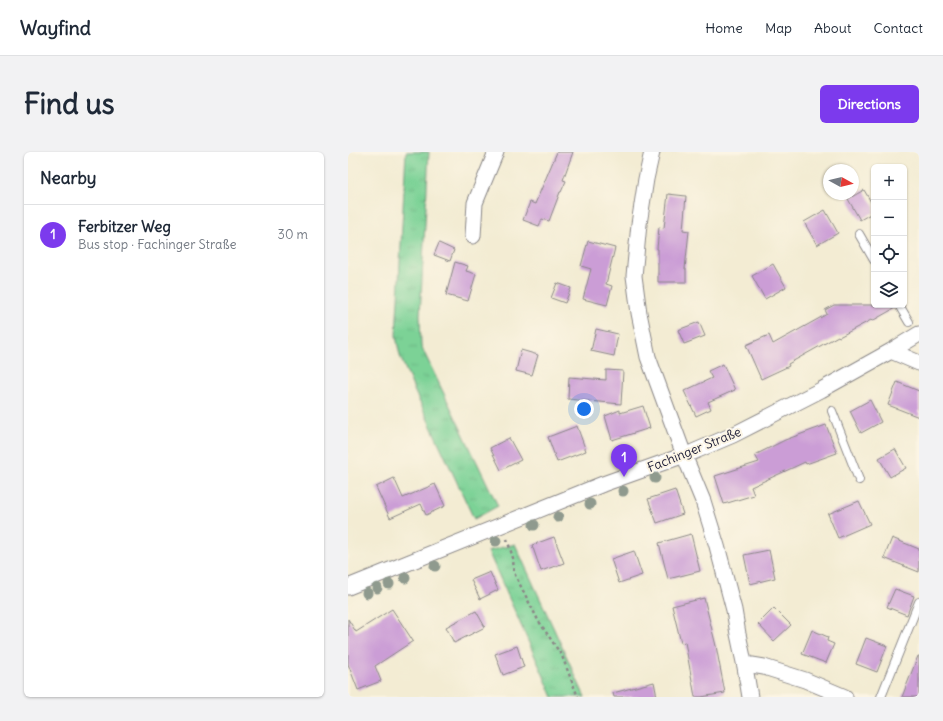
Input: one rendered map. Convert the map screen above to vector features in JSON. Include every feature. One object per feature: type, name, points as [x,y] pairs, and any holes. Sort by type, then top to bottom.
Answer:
[{"type":"street","points":[[473,236],[475,203],[496,152]]},
{"type":"street","points":[[652,152],[639,224],[634,276],[639,313],[648,357],[684,455],[703,501],[717,546],[734,610],[750,697]]},
{"type":"street","name":"Fachinger Straße","points":[[348,587],[501,524],[733,435],[892,351],[919,334]]},
{"type":"street","points":[[892,351],[919,363]]},
{"type":"street","points":[[745,667],[752,665],[764,667],[805,680],[845,697]]},
{"type":"lane","points":[[859,234],[871,255]]},
{"type":"lane","points":[[901,308],[909,322]]},
{"type":"lane","points":[[832,411],[859,480]]},
{"type":"lane","points":[[881,697],[919,602]]},
{"type":"path","points":[[501,524],[513,558],[514,573],[538,620],[562,656],[578,697]]},
{"type":"green space","points":[[406,152],[429,152],[420,315],[421,346],[498,506],[474,519],[415,392],[400,356],[396,336]]},
{"type":"green space","points":[[515,544],[585,697],[553,697],[488,551]]},
{"type":"building","points":[[557,152],[573,152],[563,180],[566,181],[560,192],[549,221],[542,219],[539,226],[523,220],[530,202],[535,204]]},
{"type":"building","points":[[864,190],[871,202],[871,214],[860,220],[849,200],[859,200],[859,193]]},
{"type":"building","points":[[668,194],[686,196],[683,230],[689,231],[685,269],[686,282],[658,282],[657,249],[659,227],[664,228]]},
{"type":"building","points":[[825,210],[838,233],[817,245],[804,222]]},
{"type":"building","points":[[588,241],[615,248],[606,284],[612,286],[607,305],[583,299],[591,269],[581,266]]},
{"type":"building","points":[[439,243],[454,250],[450,261],[434,255]]},
{"type":"building","points":[[455,262],[468,266],[466,271],[476,274],[468,301],[446,295]]},
{"type":"building","points":[[773,264],[786,287],[765,299],[752,276]]},
{"type":"building","points":[[557,283],[571,288],[565,303],[551,298]]},
{"type":"building","points":[[834,305],[871,305],[871,308],[895,308],[872,321],[871,320],[839,337],[838,336],[788,364],[789,366],[761,379],[746,345],[769,335],[773,344],[827,314],[825,310]]},
{"type":"building","points":[[699,322],[705,336],[684,344],[678,330]]},
{"type":"building","points":[[596,329],[618,334],[614,356],[591,351]]},
{"type":"building","points":[[521,350],[538,355],[532,375],[516,371]]},
{"type":"building","points":[[723,364],[735,390],[708,402],[711,409],[696,416],[684,391],[712,378],[708,371]]},
{"type":"building","points":[[606,370],[623,371],[621,404],[568,399],[569,377],[606,380]]},
{"type":"building","points":[[897,382],[919,391],[919,417],[888,405]]},
{"type":"building","points":[[870,400],[881,422],[861,433],[850,411]]},
{"type":"building","points":[[643,406],[650,428],[612,440],[605,416],[620,410],[620,413]]},
{"type":"building","points":[[826,425],[837,453],[806,464],[805,462],[751,487],[754,495],[724,504],[715,476],[759,462],[755,455],[785,440]]},
{"type":"building","points":[[577,426],[586,451],[557,462],[548,437]]},
{"type":"building","points":[[509,438],[521,460],[501,470],[490,448]]},
{"type":"building","points":[[895,449],[906,468],[890,477],[879,458]]},
{"type":"building","points":[[394,478],[403,498],[435,484],[445,506],[426,515],[421,504],[390,518],[376,487]]},
{"type":"building","points":[[675,490],[683,514],[657,523],[648,499]]},
{"type":"building","points":[[859,501],[870,524],[838,538],[828,514]]},
{"type":"building","points":[[691,534],[700,571],[668,579],[659,543]]},
{"type":"building","points":[[554,537],[564,563],[541,571],[532,545]]},
{"type":"building","points":[[892,538],[919,549],[919,572],[884,558]]},
{"type":"building","points":[[769,550],[775,578],[750,584],[744,555]]},
{"type":"building","points":[[634,551],[642,575],[619,583],[611,559]]},
{"type":"building","points":[[490,572],[498,590],[480,599],[471,580]]},
{"type":"building","points":[[895,589],[914,596],[907,615],[887,607]]},
{"type":"building","points":[[704,598],[716,646],[725,693],[695,697],[685,642],[681,643],[672,606]]},
{"type":"building","points":[[774,608],[791,625],[774,641],[758,624]]},
{"type":"building","points":[[392,609],[413,641],[375,666],[381,681],[358,690],[348,664],[348,619],[356,632]]},
{"type":"building","points":[[476,611],[485,627],[454,643],[446,627]]},
{"type":"building","points":[[812,630],[828,637],[827,641],[834,644],[826,663],[802,654]]},
{"type":"building","points":[[866,638],[887,646],[877,672],[856,664]]},
{"type":"building","points":[[517,646],[524,667],[503,675],[495,654]]},
{"type":"building","points":[[918,656],[919,697],[902,697]]},
{"type":"building","points":[[654,682],[657,697],[614,697],[613,693]]},
{"type":"place","name":"Ferbitzer Weg","points":[[624,477]]}]
